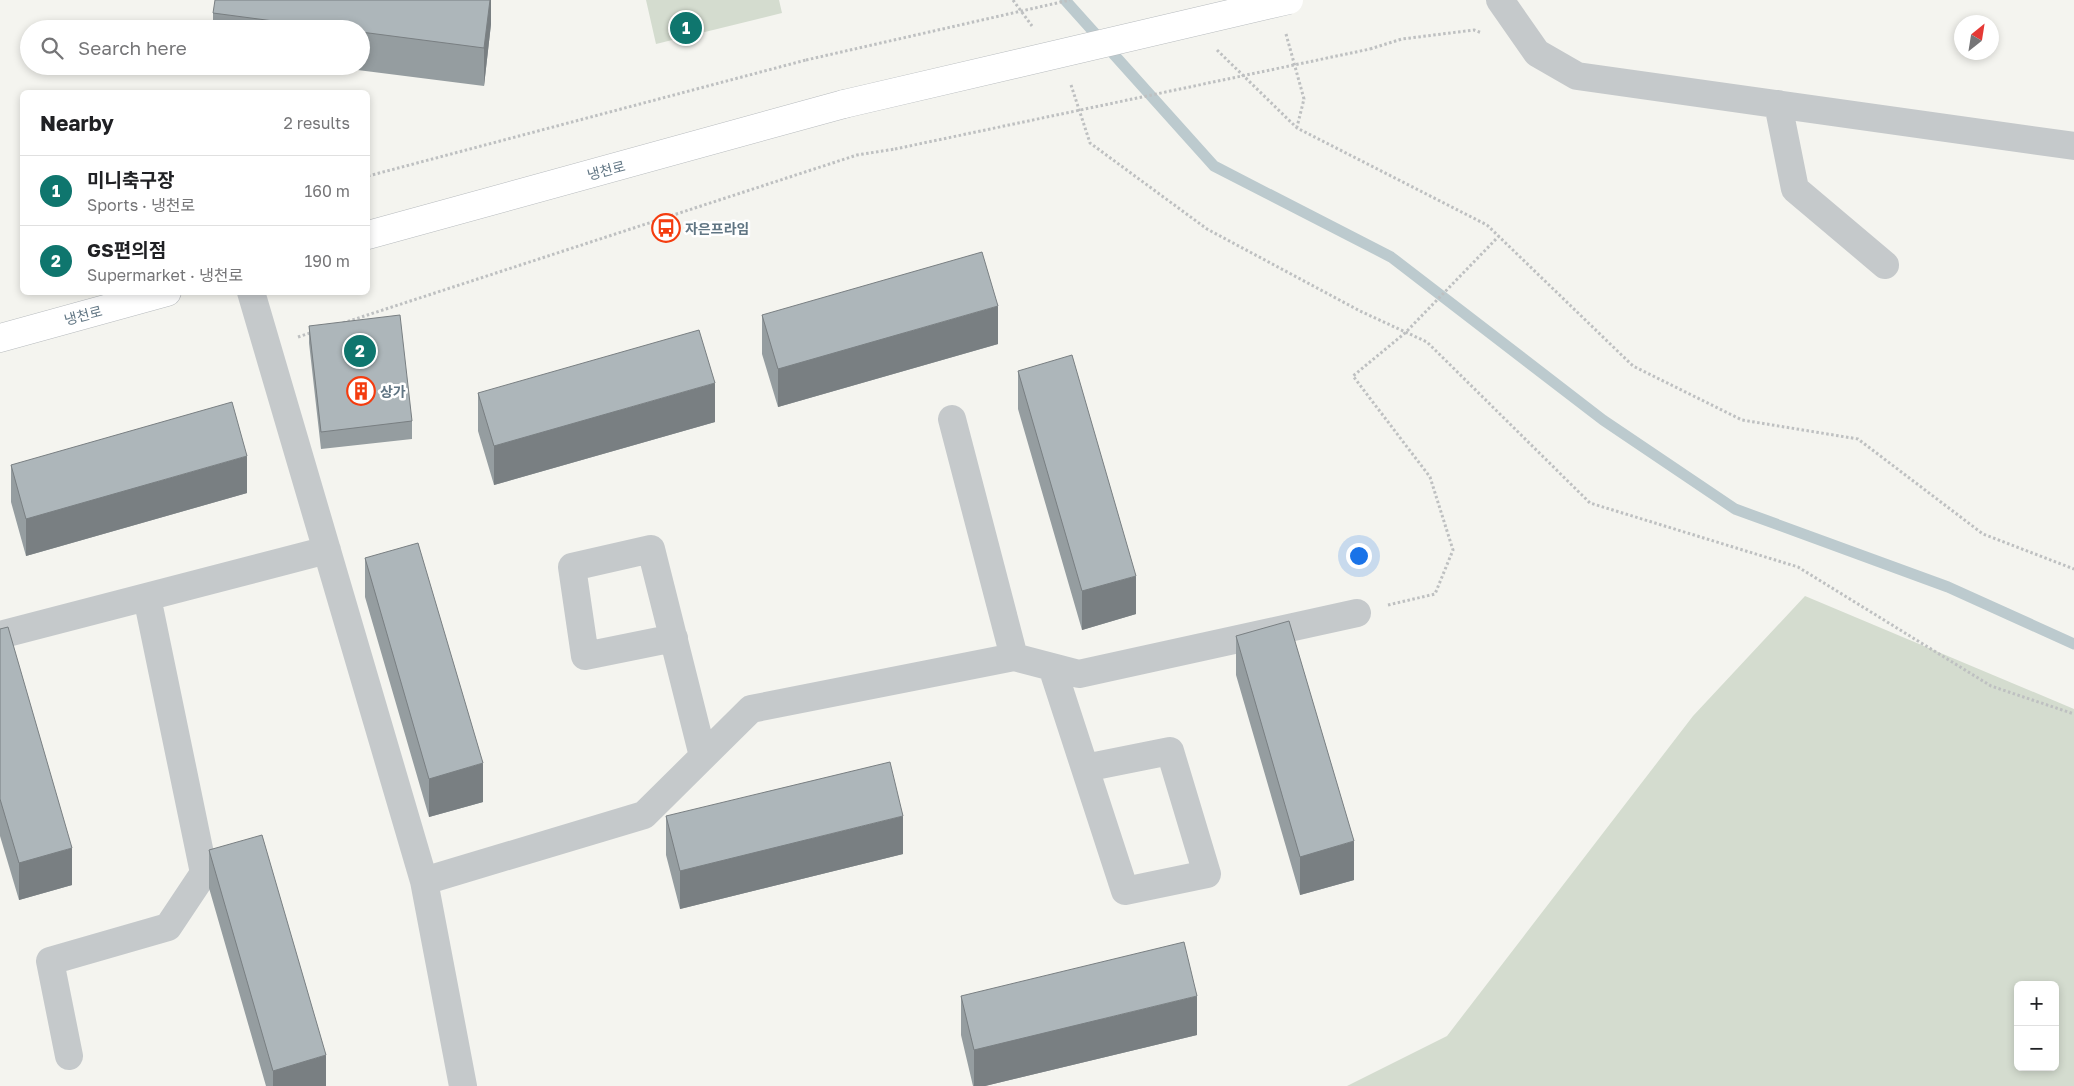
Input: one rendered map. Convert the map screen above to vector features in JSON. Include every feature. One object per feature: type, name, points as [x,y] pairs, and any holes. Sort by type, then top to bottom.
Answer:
[{"type":"main road","name":"냉천로","points":[[370,234],[844,104],[1289,0]]},
{"type":"main road","name":"냉천로","points":[[0,338],[156,295]]},
{"type":"street","points":[[1500,0],[1537,53],[1577,76],[2074,146]]},
{"type":"street","points":[[1778,104],[1795,189],[1885,265]]},
{"type":"street","points":[[252,295],[424,881],[462,1086]]},
{"type":"street","points":[[952,420],[1014,657]]},
{"type":"street","points":[[674,638],[584,656],[572,567],[651,549],[674,638],[703,756]]},
{"type":"street","points":[[0,635],[327,550]]},
{"type":"street","points":[[69,1056],[50,961],[168,927],[204,873],[147,597]]},
{"type":"street","points":[[424,881],[644,815],[751,709],[1014,657],[1079,674],[1357,613]]},
{"type":"street","points":[[1052,667],[1124,891],[1207,874],[1170,750],[1085,768]]},
{"type":"path","points":[[370,175],[806,60],[1070,0]]},
{"type":"path","points":[[1284,27],[1304,99],[1297,128]]},
{"type":"path","points":[[340,323],[857,156],[1370,49],[1402,39],[1474,30],[1483,33]]},
{"type":"path","points":[[1211,43],[1297,128],[1487,225],[1633,366],[1742,420],[1858,439],[1983,534],[2074,569]]},
{"type":"path","points":[[1090,143],[1207,230],[1360,312],[1427,342],[1590,503],[1798,567],[1991,686],[2074,714]]},
{"type":"path","points":[[1357,613],[1435,594],[1453,550],[1430,477],[1353,376],[1405,332],[1499,236]]},
{"type":"path","points":[[267,347],[322,329]]},
{"type":"shaded area","points":[[646,0],[779,0],[782,13],[656,44]]},
{"type":"shaded area","points":[[1805,596],[2074,709],[2074,1086],[1347,1086],[1447,1036],[1693,716]]},
{"type":"building","points":[[215,0],[490,0],[484,48],[370,33],[370,20],[266,20],[213,13]]},
{"type":"building","points":[[982,252],[998,306],[778,369],[762,315]]},
{"type":"building","name":"상가","points":[[400,315],[412,421],[321,432],[309,326]]},
{"type":"building","points":[[699,330],[715,383],[494,446],[478,393]]},
{"type":"building","points":[[1072,355],[1136,576],[1082,591],[1018,371]]},
{"type":"building","points":[[232,402],[247,456],[26,519],[11,465]]},
{"type":"building","points":[[418,543],[483,763],[429,779],[365,558]]},
{"type":"building","points":[[1289,621],[1354,841],[1300,857],[1236,636]]},
{"type":"building","points":[[8,627],[72,848],[19,863],[0,799],[0,629]]},
{"type":"building","points":[[890,762],[903,816],[680,871],[666,816]]},
{"type":"building","points":[[262,835],[326,1055],[273,1071],[209,850]]},
{"type":"building","points":[[1184,942],[1197,996],[974,1050],[961,996]]},
{"type":"waterway","points":[[1065,0],[1214,166],[1391,257],[1603,420],[1735,509],[1948,587],[2074,644]]},
{"type":"place","name":"미니축구장","points":[[686,28]]},
{"type":"place","name":"자은프라임","points":[[666,228]]},
{"type":"place","name":"GS편의점","points":[[360,351]]},
{"type":"place","name":"상가","points":[[361,391]]}]
